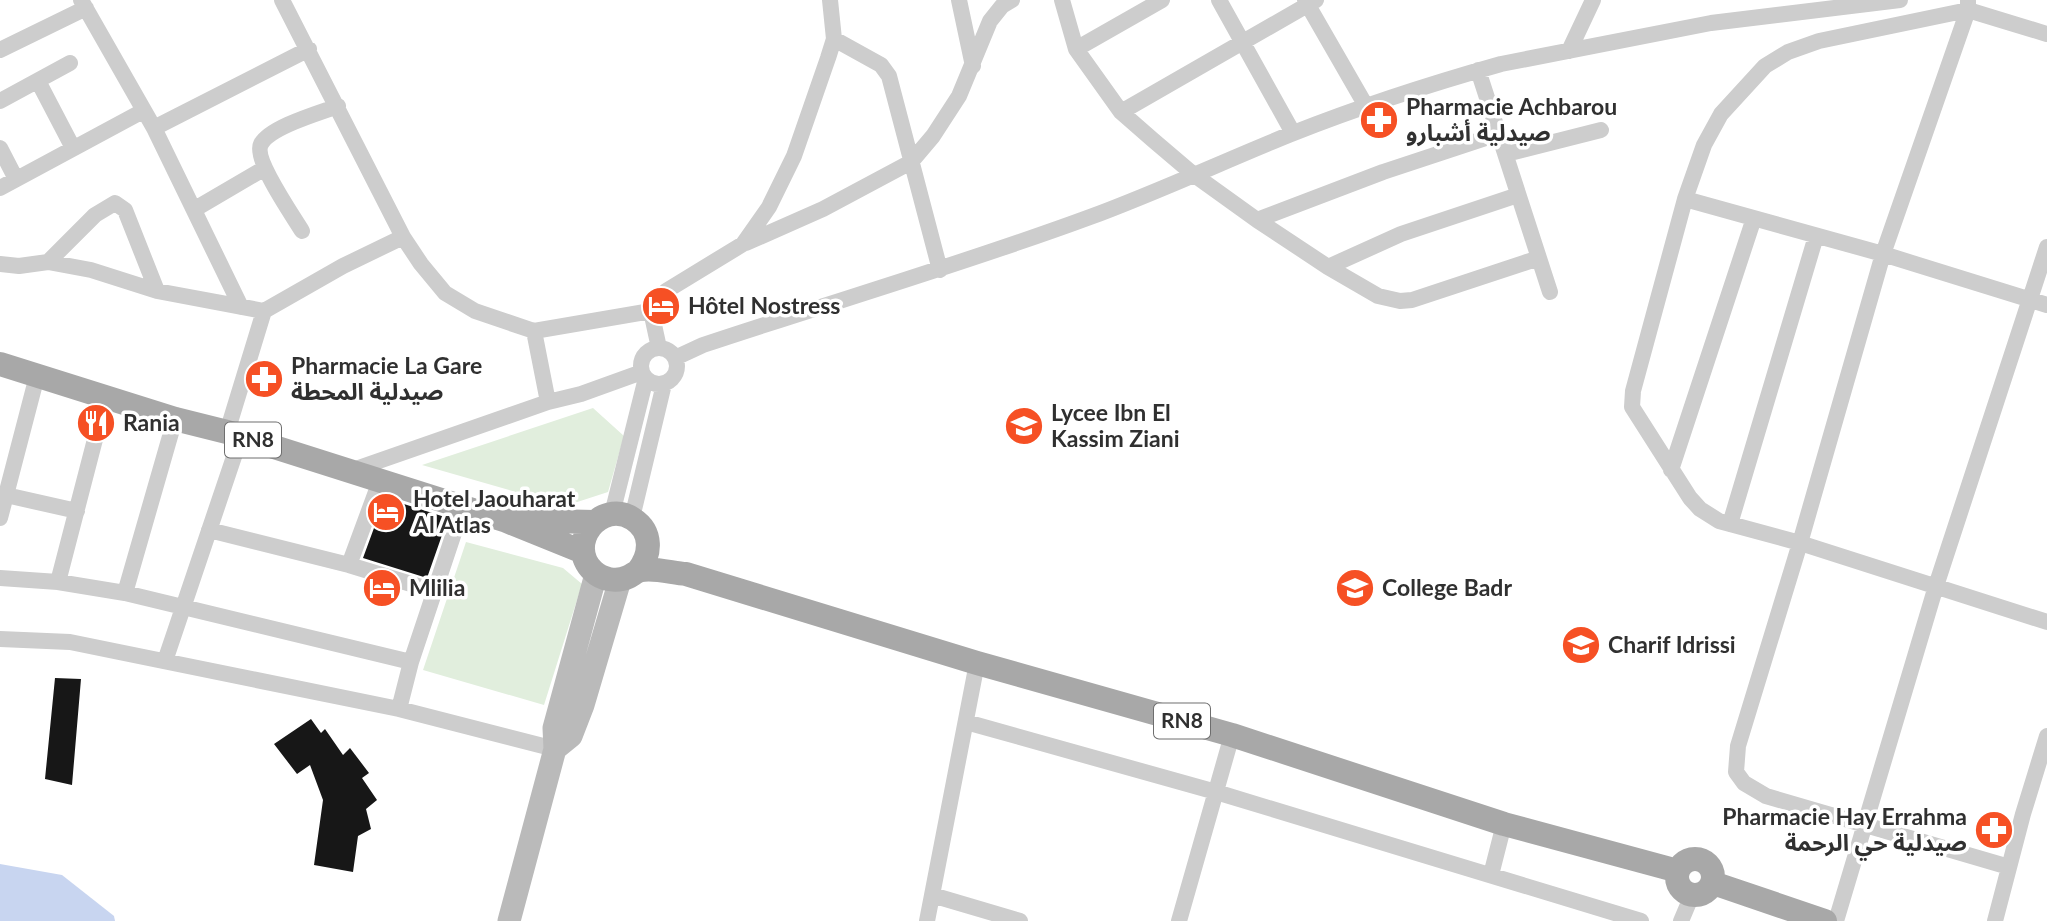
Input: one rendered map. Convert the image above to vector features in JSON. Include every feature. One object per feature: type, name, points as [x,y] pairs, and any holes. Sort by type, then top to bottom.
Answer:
[{"type":"main road","name":"RN8","points":[[0,364],[463,506],[583,552]]},
{"type":"main road","name":"RN8","points":[[504,520],[612,518],[640,524],[648,543],[686,574]]},
{"type":"main road","points":[[612,518],[587,531],[583,541],[586,562],[618,575],[645,563],[648,543]]},
{"type":"main road","name":"RN8","points":[[618,575],[643,569],[686,574],[977,663],[1232,735],[1504,824],[1678,871],[1686,861],[1698,859],[1704,861],[1713,871],[1702,889]]},
{"type":"main road","points":[[1702,889],[1825,921]]},
{"type":"street","points":[[282,0],[404,237],[421,264],[444,293],[475,312],[534,331],[651,311],[666,292],[743,244],[823,209],[911,162],[933,136],[959,96],[990,21],[1002,6],[1012,0]]},
{"type":"street","points":[[743,244],[769,207],[794,156],[817,94],[834,39],[830,0]]},
{"type":"street","points":[[959,0],[973,65]]},
{"type":"street","points":[[1062,0],[1076,49],[1121,112],[1193,174],[1257,220],[1378,296],[1400,301],[1424,296],[1539,258]]},
{"type":"street","points":[[1076,49],[1161,0]]},
{"type":"street","points":[[1219,0],[1293,133]]},
{"type":"street","points":[[1569,51],[1593,0]]},
{"type":"street","points":[[1767,17],[1775,0]]},
{"type":"street","points":[[675,358],[703,345],[940,270],[1093,216],[1293,133],[1478,70],[1711,23],[1899,0]]},
{"type":"street","points":[[1121,112],[1309,2],[1366,106]]},
{"type":"street","points":[[0,50],[83,4],[154,128],[241,307]]},
{"type":"street","points":[[2047,34],[1968,5],[1819,41],[1788,52],[1765,66],[1721,114],[1704,145],[1685,199],[1633,391],[1632,407],[1671,470],[1700,509],[1719,521],[1800,543],[2047,622]]},
{"type":"street","points":[[1968,5],[1883,254],[1738,746],[1736,772],[1744,783],[1766,796],[2009,867]]},
{"type":"street","points":[[834,39],[886,69],[940,270]]},
{"type":"street","points":[[154,128],[309,49]]},
{"type":"street","points":[[0,101],[70,63]]},
{"type":"street","points":[[1478,70],[1550,292]]},
{"type":"street","points":[[38,81],[73,148]]},
{"type":"street","points":[[302,231],[265,169],[258,150],[266,137],[275,131],[338,106]]},
{"type":"street","points":[[0,188],[143,111]]},
{"type":"street","points":[[1506,154],[1601,130]]},
{"type":"street","points":[[1257,220],[1382,172],[1498,134]]},
{"type":"street","points":[[0,148],[16,179]]},
{"type":"street","points":[[195,209],[265,169]]},
{"type":"street","points":[[1328,267],[1401,234],[1518,195]]},
{"type":"street","points":[[1685,199],[1883,254],[2039,303]]},
{"type":"street","points":[[48,262],[95,215],[115,202],[125,210],[157,291]]},
{"type":"street","points":[[1671,470],[1754,218]]},
{"type":"street","points":[[1730,524],[1816,236]]},
{"type":"street","points":[[0,264],[19,266],[48,262],[91,270],[157,291],[264,311],[343,266],[404,237]]},
{"type":"street","points":[[1836,921],[1936,586],[2039,303],[2047,247]]},
{"type":"street","points":[[165,662],[209,530],[264,311]]},
{"type":"street","points":[[651,311],[659,348]]},
{"type":"street","points":[[534,331],[548,402]]},
{"type":"street","points":[[659,348],[671,353],[675,358],[677,364],[674,376],[664,384],[612,518],[644,375],[643,359],[659,348]]},
{"type":"street","points":[[644,375],[651,383],[664,384]]},
{"type":"street","points":[[347,471],[548,402],[644,375]]},
{"type":"street","points":[[0,519],[37,376]]},
{"type":"street","points":[[58,582],[106,397]]},
{"type":"street","points":[[125,593],[175,419]]},
{"type":"street","points":[[349,565],[380,481]]},
{"type":"street","points":[[6,495],[77,511]]},
{"type":"street","points":[[399,709],[411,662],[463,506]]},
{"type":"street","points":[[209,530],[349,565],[434,591]]},
{"type":"street","points":[[509,921],[555,749],[554,728],[618,575]]},
{"type":"street","points":[[0,578],[58,582],[125,593],[411,662]]},
{"type":"street","points":[[0,639],[71,642],[399,709],[555,749]]},
{"type":"street","points":[[927,921],[977,663]]},
{"type":"street","points":[[966,722],[1216,792],[1641,921]]},
{"type":"street","points":[[1179,921],[1232,735]]},
{"type":"street","points":[[1995,921],[2047,736]]},
{"type":"street","points":[[1490,875],[1504,824]]},
{"type":"street","points":[[1681,921],[1702,889]]},
{"type":"street","points":[[932,895],[1020,921]]},
{"type":"green space","points":[[593,408],[624,436],[608,492],[565,506],[422,465]]},
{"type":"green space","points":[[466,542],[563,568],[582,584],[544,705],[423,670]]},
{"type":"water","points":[[0,864],[62,875],[114,916],[115,921],[0,921]]},
{"type":"building","points":[[385,498],[448,518],[427,578],[363,558]]},
{"type":"building","points":[[55,678],[81,679],[72,785],[45,779]]},
{"type":"building","points":[[311,719],[321,733],[325,729],[343,755],[350,748],[369,773],[362,778],[377,800],[366,809],[371,829],[358,836],[353,872],[314,865],[323,800],[310,765],[297,774],[274,744]]},
{"type":"place","name":"Pharmacie Achbarou صيدلية أشبارو","points":[[1379,120]]},
{"type":"place","name":"Hôtel Nostress","points":[[661,306]]},
{"type":"place","name":"Pharmacie La Gare صيدلية المحطة","points":[[264,379]]},
{"type":"place","name":"Rania","points":[[96,423]]},
{"type":"place","name":"Lycee Ibn El Kassim Ziani","points":[[1024,426]]},
{"type":"place","name":"Hotel Jaouharat Al Atlas","points":[[386,512]]},
{"type":"place","name":"Mlilia","points":[[382,588]]},
{"type":"place","name":"College Badr","points":[[1355,588]]},
{"type":"place","name":"Charif Idrissi","points":[[1581,645]]},
{"type":"place","name":"Pharmacie Hay Errahma صيدلية حي الرحمة","points":[[1994,830]]}]
